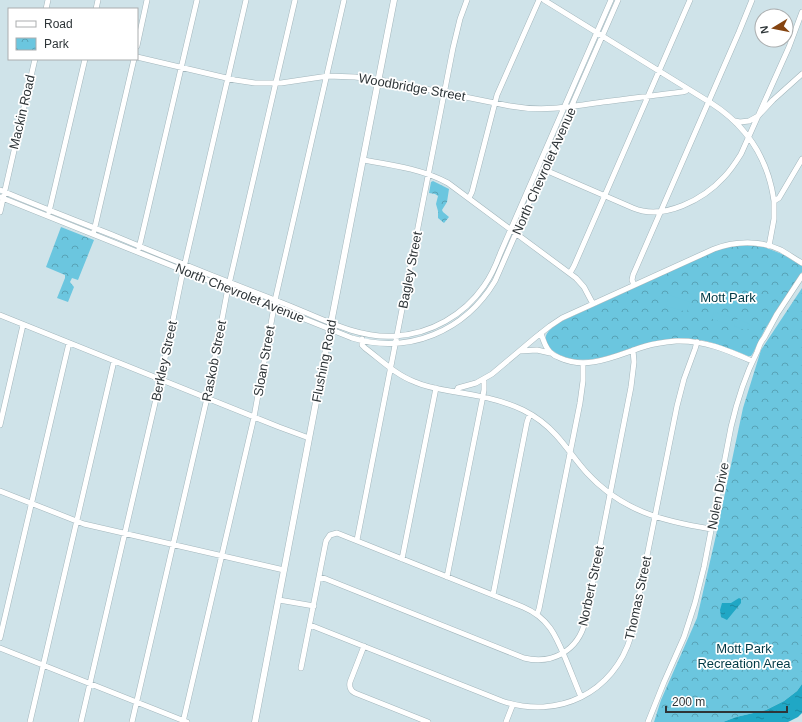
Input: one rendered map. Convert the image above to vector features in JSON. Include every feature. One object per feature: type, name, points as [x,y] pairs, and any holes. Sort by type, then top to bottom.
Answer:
[{"type":"main road","name":"Flushing Road","points":[[255,722],[330,326],[394,0]]},
{"type":"street","points":[[138,42],[148,0]]},
{"type":"street","points":[[139,249],[197,0]]},
{"type":"street","name":"Berkley Street","points":[[81,722],[246,0]]},
{"type":"street","name":"Raskob Street","points":[[132,722],[207,398],[229,285],[295,0]]},
{"type":"street","name":"Sloan Street","points":[[185,722],[254,417],[275,300],[344,0]]},
{"type":"street","name":"Bagley Street","points":[[357,540],[456,31],[467,0]]},
{"type":"street","points":[[469,198],[474,187],[498,94],[539,0]]},
{"type":"street","points":[[544,0],[709,101],[735,121],[757,149],[770,181],[774,201],[774,219],[769,246]]},
{"type":"street","name":"North Chevrolet Avenue","points":[[2,197],[49,213],[229,285],[274,306],[330,326],[362,334],[382,336],[397,336],[417,333],[437,326],[454,316],[471,302],[489,278],[611,0]]},
{"type":"street","name":"North Chevrolet Avenue","points":[[229,285],[275,300],[361,340],[377,343],[413,341],[440,332],[456,323],[476,306],[495,281],[618,0]]},
{"type":"street","points":[[570,273],[690,0]]},
{"type":"street","points":[[634,285],[632,281],[633,276],[752,0]]},
{"type":"street","points":[[538,167],[638,211],[661,212],[685,204],[701,196],[725,176],[741,154],[789,47],[802,12]]},
{"type":"street","name":"Woodbridge Street","points":[[138,57],[255,83],[276,84],[326,77],[350,76],[528,108],[564,108],[682,92],[688,89]]},
{"type":"street","name":"Mackin Road","points":[[0,212],[2,191],[34,60]]},
{"type":"street","points":[[49,213],[85,60]]},
{"type":"street","points":[[94,231],[134,60]]},
{"type":"street","points":[[735,121],[740,122],[754,119],[802,74]]},
{"type":"street","points":[[774,201],[779,198],[802,159]]},
{"type":"street","points":[[363,160],[428,174],[448,183],[570,273],[582,284],[593,304]]},
{"type":"street","name":"North Chevrolet Avenue","points":[[2,191],[49,213]]},
{"type":"street","points":[[456,392],[458,388],[484,379],[500,368],[541,333],[562,318],[721,246],[757,243],[781,250],[802,263]]},
{"type":"street","name":"Nolen Drive","points":[[648,722],[692,615],[701,581],[741,389],[761,341],[802,276]]},
{"type":"street","points":[[471,302],[476,306]]},
{"type":"street","points":[[0,315],[160,380],[309,438]]},
{"type":"street","points":[[0,425],[23,325]]},
{"type":"street","points":[[541,333],[546,346],[551,353]]},
{"type":"street","points":[[362,334],[361,343],[363,346],[391,368],[412,381],[436,388],[503,402],[530,414],[553,432],[588,474],[610,493],[633,507],[655,517],[677,523],[711,529]]},
{"type":"street","points":[[520,351],[537,350],[551,353],[568,361],[583,363],[600,361],[653,344],[683,341],[697,342],[718,347],[752,361]]},
{"type":"street","name":"Thomas Street","points":[[310,625],[513,704],[528,707],[546,707],[564,704],[597,688],[622,660],[628,647],[634,626],[678,400],[697,342]]},
{"type":"street","points":[[0,638],[69,343]]},
{"type":"street","name":"Norbert Street","points":[[319,577],[522,657],[542,660],[563,653],[579,638],[585,624],[632,382],[634,359],[633,350]]},
{"type":"street","points":[[30,722],[114,361]]},
{"type":"street","points":[[537,614],[580,399],[583,363]]},
{"type":"street","points":[[447,577],[483,397],[484,379]]},
{"type":"street","points":[[402,559],[436,388]]},
{"type":"street","points":[[493,595],[527,422],[530,414]]},
{"type":"street","points":[[0,491],[84,524],[284,570]]},
{"type":"street","points":[[301,668],[326,541],[331,534],[338,534],[357,540],[537,614],[553,631],[581,697]]},
{"type":"street","points":[[279,600],[314,606]]},
{"type":"street","points":[[364,646],[348,689],[428,722]]},
{"type":"street","points":[[0,648],[185,722]]},
{"type":"street","points":[[506,722],[513,704]]},
{"type":"green space","points":[[433,181],[449,189],[447,202],[442,210],[449,217],[444,223],[438,218],[436,204],[438,196],[429,193],[431,182]]},
{"type":"green space","points":[[61,227],[94,240],[78,280],[72,278],[70,282],[74,287],[68,302],[57,298],[65,275],[46,267]]},
{"type":"green space","name":"Mott Park","points":[[743,245],[764,247],[782,254],[802,266],[802,272],[765,329],[751,356],[706,341],[688,338],[651,342],[595,359],[583,360],[572,359],[560,355],[548,345],[546,335],[560,322],[717,250]]},
{"type":"green space","name":"Mott Park Recreation Area","points":[[802,288],[802,684],[797,691],[784,701],[766,710],[736,717],[723,722],[654,722],[661,700],[697,618],[743,408],[761,350]]},
{"type":"green space","points":[[669,295],[690,302],[687,312],[666,306]]},
{"type":"green space","points":[[714,312],[730,317],[727,324],[712,319]]},
{"type":"green space","points":[[737,319],[750,324],[747,331],[734,326]]},
{"type":"water","points":[[739,598],[741,599],[741,603],[727,620],[721,617],[720,610],[722,603],[731,603]]},
{"type":"water","points":[[802,684],[802,713],[798,717],[788,722],[723,722],[736,717],[766,710],[784,701],[797,691]]}]
